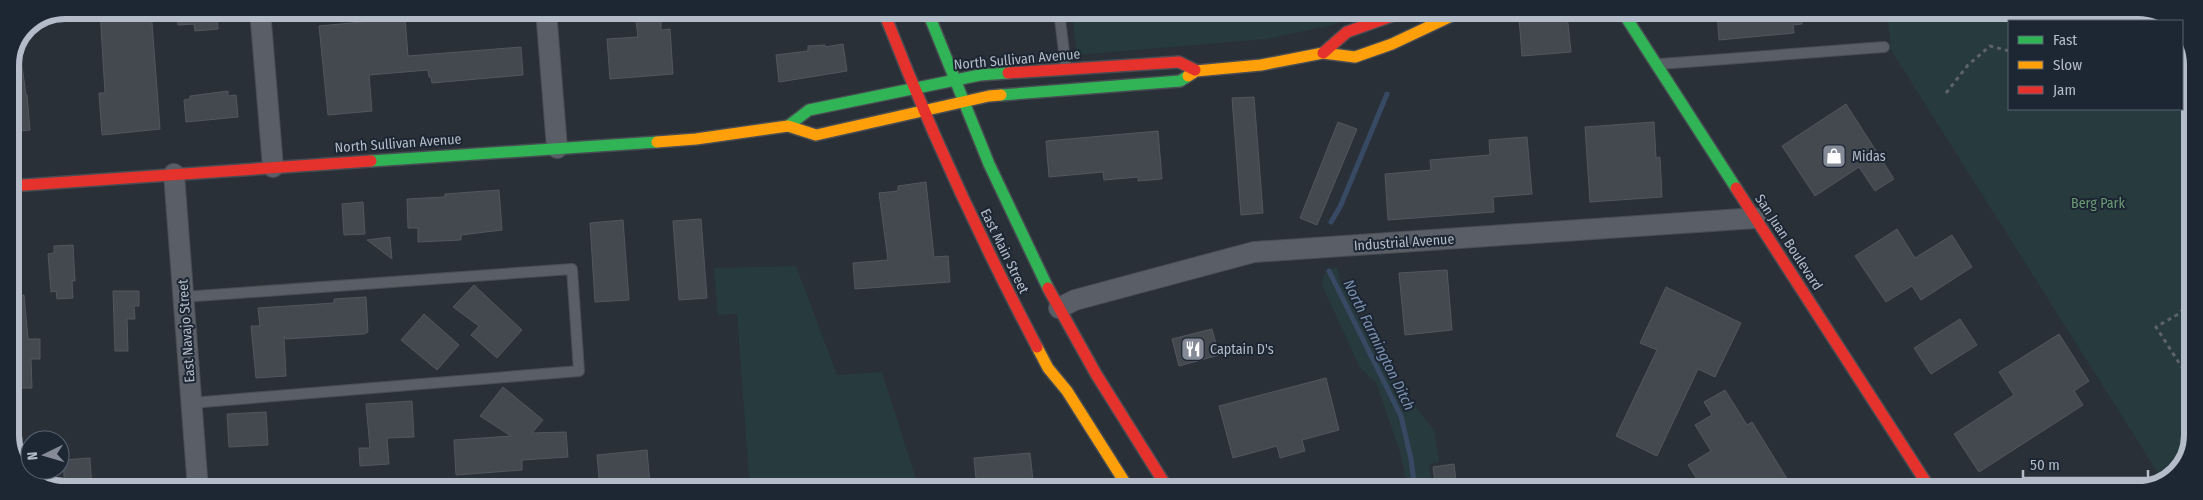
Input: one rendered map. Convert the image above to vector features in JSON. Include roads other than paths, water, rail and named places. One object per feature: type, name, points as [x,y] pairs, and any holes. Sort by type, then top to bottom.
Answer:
[{"type":"main road","name":"East Main Street","points":[[887,19],[913,87],[964,201],[1031,325],[1048,368],[1067,391],[1123,481]]},
{"type":"main road","name":"East Main Street","points":[[930,19],[954,80],[1055,311],[1162,481]]},
{"type":"main road","points":[[1323,53],[1347,32],[1384,19]]},
{"type":"main road","name":"North Sullivan Avenue","points":[[19,185],[273,166],[696,139],[788,126],[816,135],[989,96],[1180,81],[1196,71],[1261,65],[1323,53],[1355,57],[1392,44],[1445,19]]},
{"type":"main road","name":"San Juan Boulevard","points":[[1627,19],[1925,481]]},
{"type":"main road","name":"North Sullivan Avenue","points":[[788,126],[809,110],[913,87],[980,75],[1179,62],[1196,71]]},
{"type":"main road","points":[[1048,368],[1058,400]]},
{"type":"street","points":[[261,19],[273,166]]},
{"type":"street","points":[[547,19],[557,148]]},
{"type":"street","name":"East Navajo Street","points":[[174,174],[197,481]]},
{"type":"street","name":"Industrial Avenue","points":[[1055,311],[1075,300],[1254,252],[1756,218]]},
{"type":"lane","points":[[1060,19],[1066,69]]},
{"type":"lane","points":[[1657,64],[1884,47]]},
{"type":"lane","points":[[183,296],[572,269],[579,371],[191,402]]},
{"type":"waterway","name":"North Farmington Ditch","points":[[1331,222],[1340,207],[1387,94]]},
{"type":"waterway","name":"North Farmington Ditch","points":[[1329,271],[1401,416],[1414,481]]},
{"type":"place","name":"Midas","points":[[1834,156]]},
{"type":"place","name":"Captain D's","points":[[1193,349]]},
{"type":"park label","name":"Berg Park","points":[[2098,203]]}]
